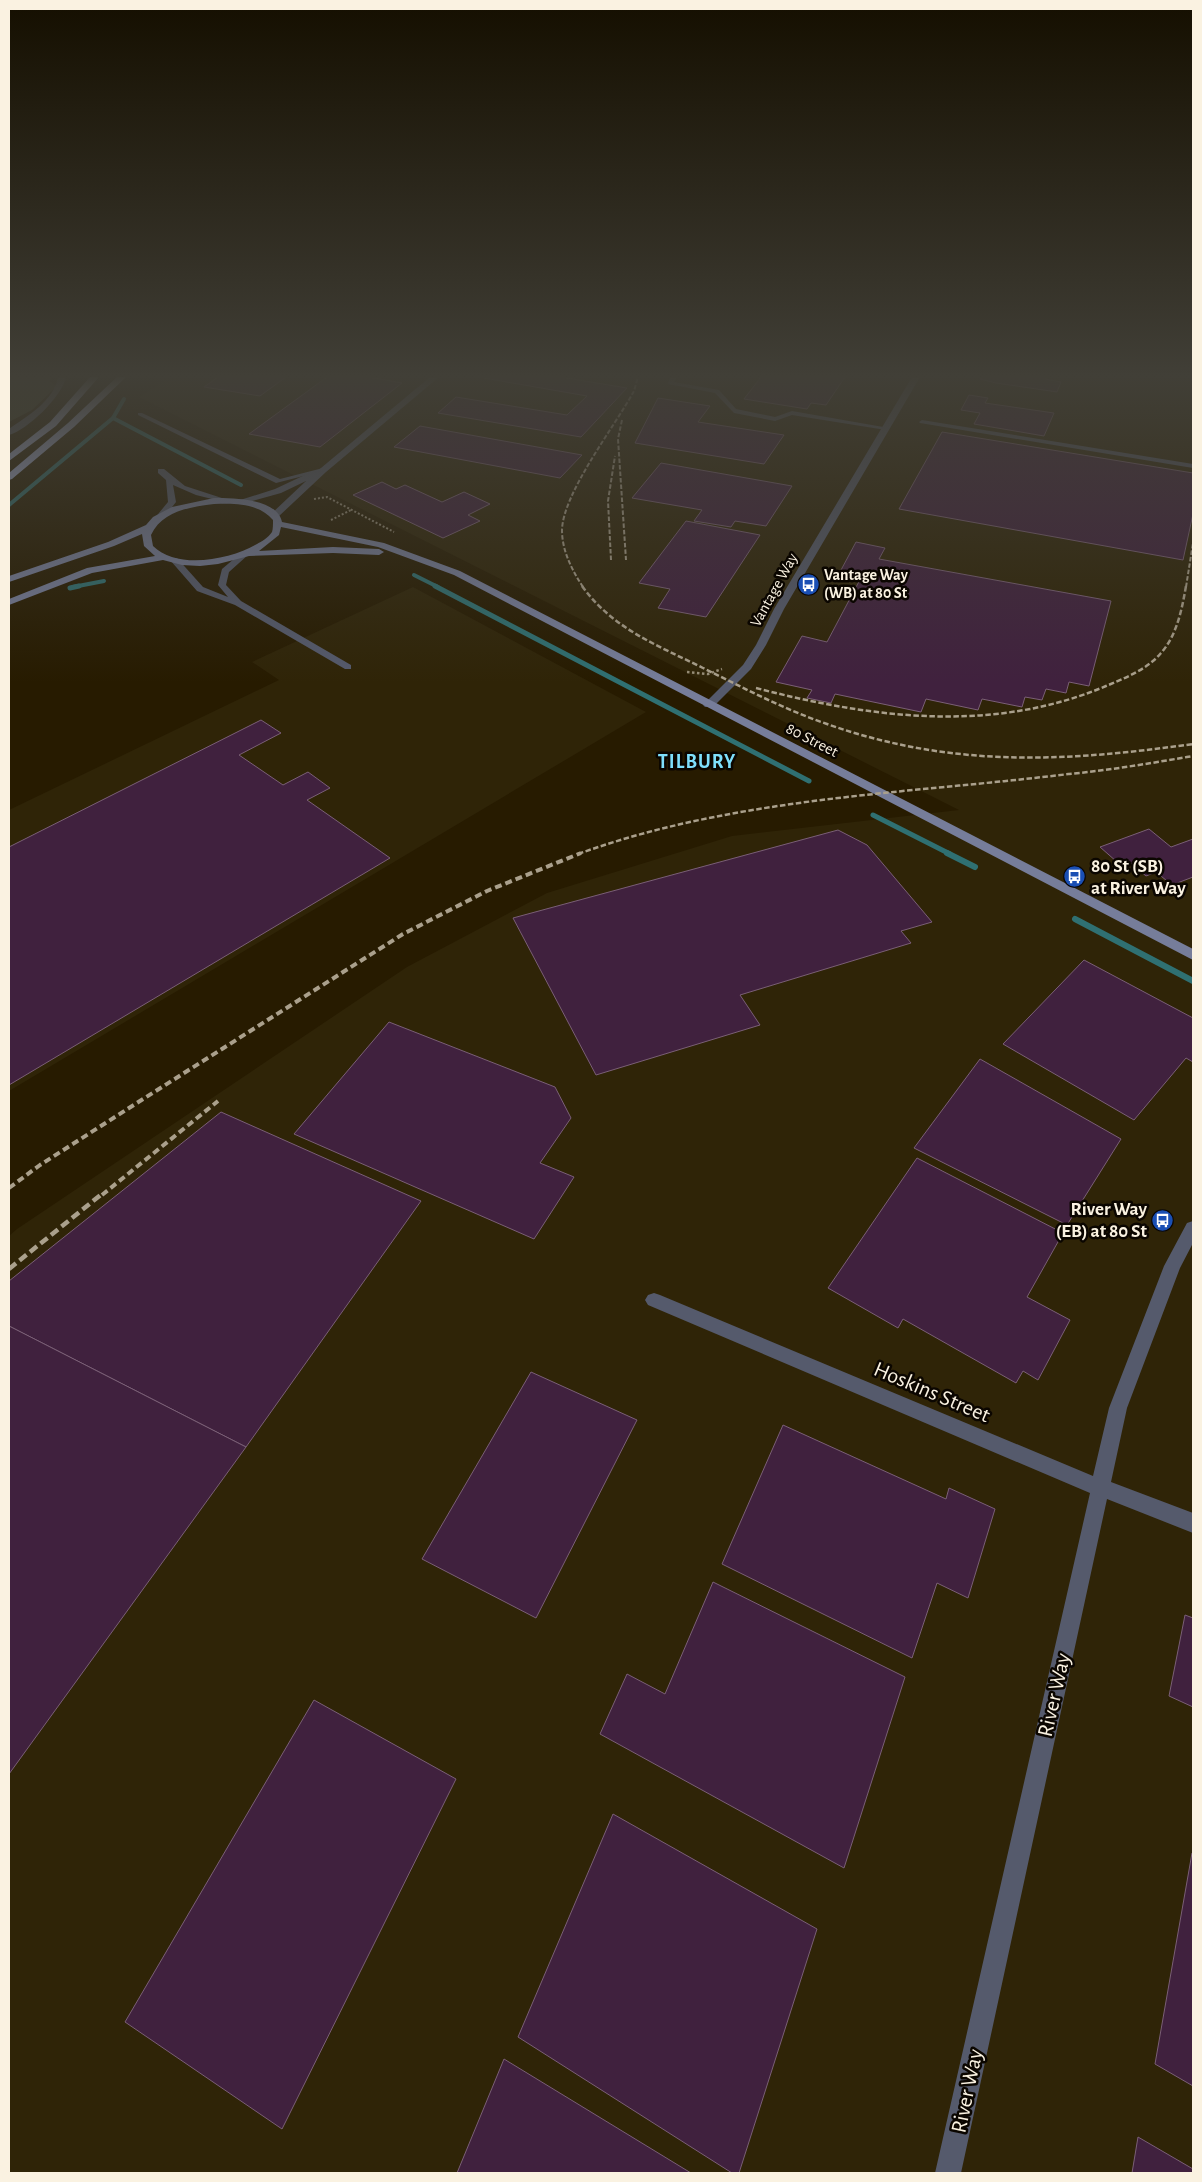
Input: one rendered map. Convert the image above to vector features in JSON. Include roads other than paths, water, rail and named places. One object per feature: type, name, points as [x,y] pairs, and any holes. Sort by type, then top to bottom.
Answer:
[{"type":"street","points":[[241,501],[278,490],[303,479]]},
{"type":"street","points":[[9,602],[90,570],[170,558],[212,562],[245,554],[271,540],[276,533],[277,520],[315,479]]},
{"type":"street","name":"Vantage Way","points":[[709,705],[747,667],[856,479]]},
{"type":"street","name":"80 Street","points":[[9,579],[33,569],[111,544],[149,527],[158,519],[177,509],[195,504],[224,500],[256,504],[277,520],[305,531],[369,542],[415,556],[457,573],[1193,955]]},
{"type":"street","points":[[149,527],[145,537],[147,545],[153,551],[170,558]]},
{"type":"street","name":"80 Street","points":[[245,554],[333,550],[415,556]]},
{"type":"street","name":"River Way","points":[[948,2173],[1118,1408],[1172,1266],[1193,1228]]},
{"type":"street","name":"Hoskins Street","points":[[654,1300],[1038,1463],[1193,1524]]},
{"type":"lane","points":[[274,479],[279,481],[288,479]]},
{"type":"lane","points":[[169,480],[196,493],[224,500]]},
{"type":"lane","points":[[158,519],[172,502],[169,480]]},
{"type":"lane","points":[[238,602],[222,585],[225,571],[245,554]]},
{"type":"lane","points":[[170,558],[200,589],[238,602],[348,667]]},
{"type":"waterway","points":[[9,505],[40,479]]},
{"type":"waterway","points":[[229,479],[241,485]]},
{"type":"waterway","points":[[414,575],[438,587]]},
{"type":"waterway","points":[[73,587],[104,581]]},
{"type":"waterway","points":[[70,588],[79,586]]},
{"type":"waterway","points":[[435,586],[809,781]]},
{"type":"waterway","points":[[873,815],[950,854]]},
{"type":"waterway","points":[[947,853],[975,867]]},
{"type":"waterway","points":[[1075,919],[1193,981]]},
{"type":"railway","points":[[580,479],[565,515],[562,538],[572,567],[583,587]]},
{"type":"railway","points":[[611,479],[608,501],[611,560]]},
{"type":"railway","points":[[621,479],[626,560]]},
{"type":"railway","points":[[1186,587],[1193,543]]},
{"type":"railway","points":[[582,586],[608,614],[622,625],[653,643],[795,712],[873,738],[919,748],[1008,757],[1099,755],[1193,744]]},
{"type":"railway","points":[[756,688],[843,707],[887,713],[932,716],[976,716],[1020,711],[1063,701],[1106,686],[1143,668],[1156,659],[1167,646],[1175,630],[1181,613],[1186,586]]},
{"type":"railway","points":[[580,853],[638,835],[698,820],[759,809],[821,800],[1100,770],[1193,756]]},
{"type":"railway","points":[[9,1188],[40,1165],[403,934],[487,891],[580,853]]},
{"type":"railway","points":[[102,1195],[218,1101]]},
{"type":"railway","points":[[9,1269],[103,1193]]},
{"type":"place","name":"Vantage Way (WB) at 80 St","points":[[808,584]]},
{"type":"place","name":"80 St (SB) at River Way","points":[[1075,877]]},
{"type":"place","name":"River Way (EB) at 80 St","points":[[1163,1220]]},
{"type":"district","name":"TILBURY","points":[[697,762]]}]
